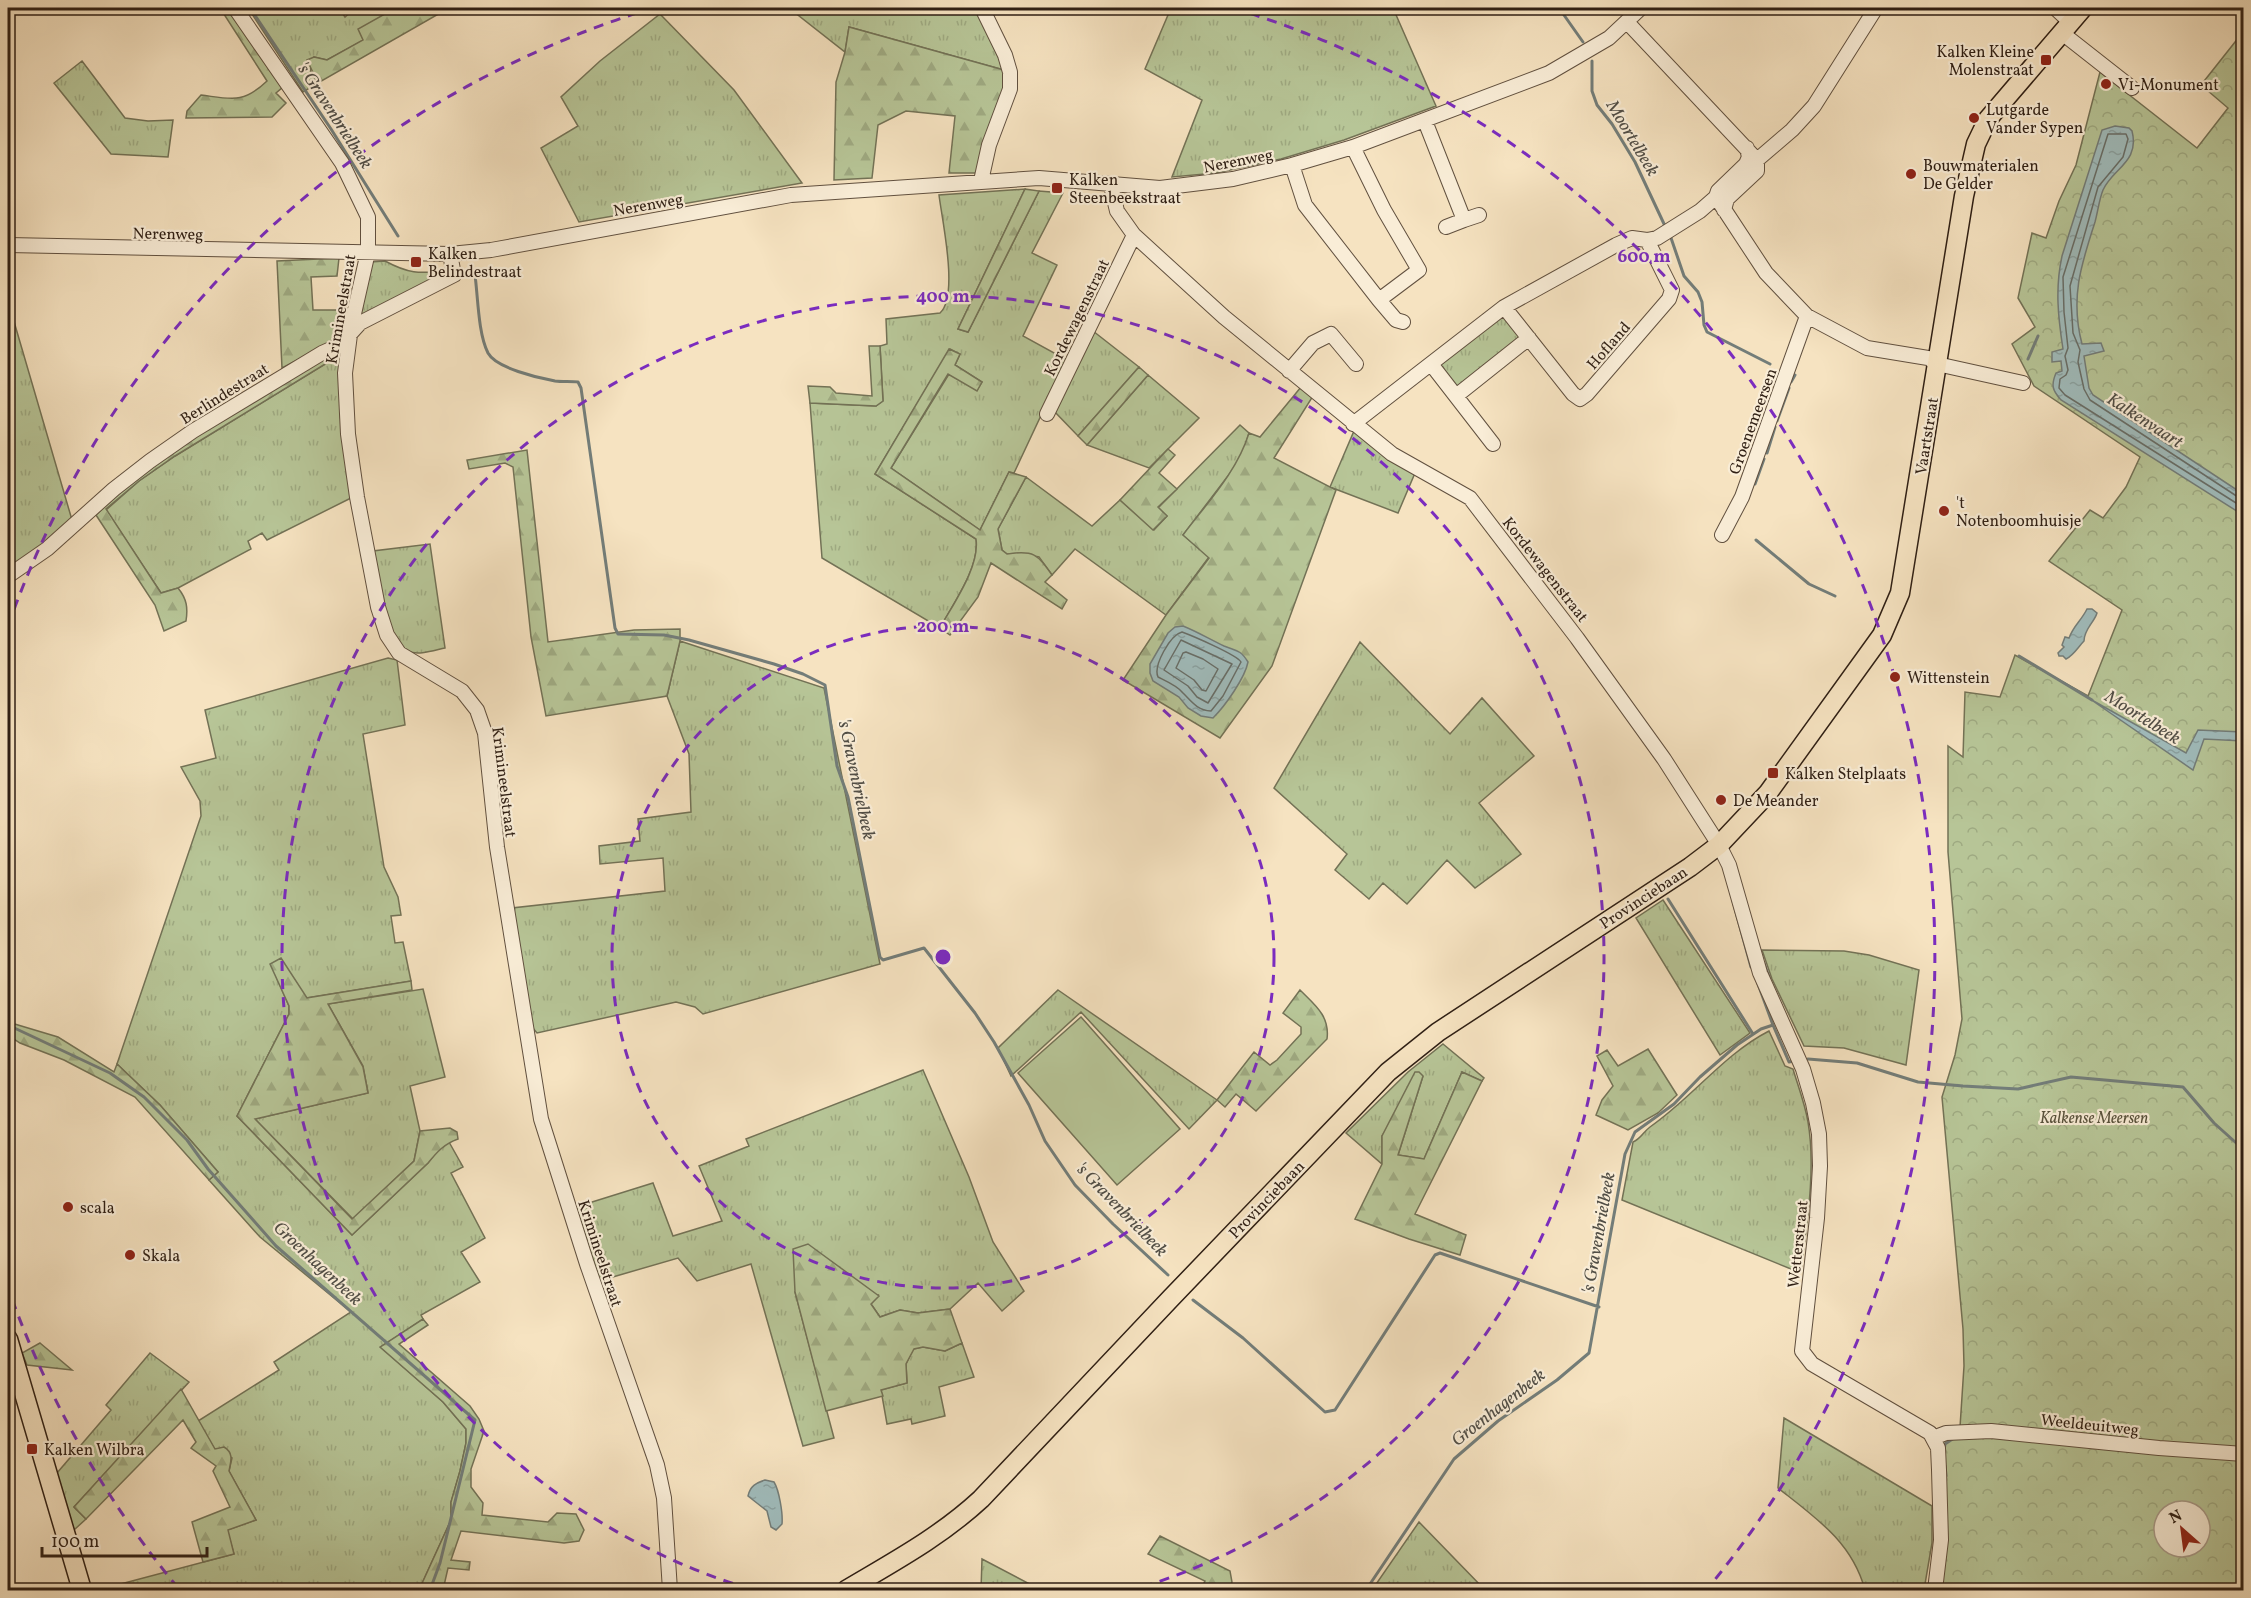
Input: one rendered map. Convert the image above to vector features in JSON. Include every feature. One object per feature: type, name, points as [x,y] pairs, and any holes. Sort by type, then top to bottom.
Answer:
[{"type":"main road","name":"Vaartstraat","points":[[1719,845],[1768,793],[1882,635],[1891,615],[1900,593],[1909,544],[1964,196],[1976,144],[1988,119],[2084,8]]},
{"type":"main road","name":"Provinciebaan","points":[[846,1590],[926,1543],[959,1520],[1348,1111],[1414,1050],[1719,845]]},
{"type":"main road","points":[[8,1339],[82,1590]]},
{"type":"street","name":"Krimineelstraat","points":[[235,8],[342,163],[368,217],[368,252],[350,337],[345,373],[348,434],[357,497],[378,607],[387,635],[399,653],[462,691],[477,710],[485,733],[497,847],[541,1119],[586,1264],[657,1465],[664,1498],[670,1590]]},
{"type":"street","points":[[981,181],[989,146],[1010,89],[1010,72],[1005,55],[982,8]]},
{"type":"street","name":"Nerenweg","points":[[8,245],[450,254],[491,250],[791,195],[1039,178],[1111,186],[1160,188],[1185,186],[1233,179],[1353,147],[1549,73],[1609,38],[1641,8]]},
{"type":"street","points":[[1725,210],[1727,199],[1756,171],[1757,160],[1792,130],[1814,106],[1876,8]]},
{"type":"street","points":[[2055,8],[2066,28],[2132,88]]},
{"type":"street","points":[[1627,22],[1757,160]]},
{"type":"street","points":[[1425,121],[1464,220]]},
{"type":"street","points":[[1353,147],[1384,210],[1419,270],[1379,300]]},
{"type":"street","points":[[1353,424],[1504,307],[1616,245],[1632,238],[1647,240],[1700,211],[1746,164],[1749,158],[1747,148]]},
{"type":"street","name":"Nerenweg","points":[[1292,165],[1305,205],[1379,300],[1396,320],[1402,322]]},
{"type":"street","name":"Kordewagenstraat","points":[[1111,186],[1117,211],[1134,235],[1224,317],[1392,454],[1470,498],[1577,638],[1664,759],[1719,845]]},
{"type":"street","points":[[1716,197],[1766,273],[1807,316],[1867,348],[1928,358],[1937,364],[2023,383]]},
{"type":"street","points":[[1446,227],[1479,214]]},
{"type":"street","name":"Kordewagenstraat","points":[[1047,414],[1134,235]]},
{"type":"street","name":"Hofland","points":[[1504,307],[1573,394],[1580,399],[1587,394],[1669,299],[1672,290],[1647,240]]},
{"type":"street","name":"Berlindestraat","points":[[8,576],[47,549],[114,489],[193,431],[322,353],[340,345],[350,337],[360,323],[454,275],[450,254]]},
{"type":"street","name":"Groenemeersen","points":[[1722,535],[1742,496],[1807,316]]},
{"type":"street","points":[[1289,371],[1313,343],[1330,334],[1356,364]]},
{"type":"street","points":[[1456,396],[1529,338]]},
{"type":"street","points":[[1431,364],[1493,444]]},
{"type":"street","name":"Wetterstraat","points":[[1719,845],[1729,865],[1760,973],[1803,1069],[1819,1134],[1817,1218],[1802,1351],[1812,1364],[1930,1433],[1933,1438]]},
{"type":"street","name":"Weeldeuitweg","points":[[1933,1438],[1946,1433],[1991,1431],[2244,1454]]},
{"type":"street","points":[[1933,1438],[1938,1448],[1941,1540],[1935,1590]]},
{"type":"green space","points":[[220,8],[230,8],[283,87],[276,93],[286,103],[272,117],[186,118],[187,111],[201,95],[221,98],[244,97],[267,81]]},
{"type":"green space","points":[[248,8],[339,8],[345,17],[355,8],[382,8],[385,14],[364,40],[327,60],[314,57],[310,70],[318,83],[303,92]]},
{"type":"green space","points":[[382,8],[449,8],[318,83],[307,60],[314,57],[327,60],[363,40],[358,29],[385,14]]},
{"type":"green space","points":[[789,8],[977,8],[1004,70],[849,27],[845,52]]},
{"type":"green space","points":[[1171,8],[1295,8],[1302,12],[1309,12],[1315,8],[1393,8],[1436,106],[1344,140],[1281,159],[1216,173],[1172,177],[1202,100],[1145,69]]},
{"type":"green space","points":[[660,14],[734,90],[802,183],[579,222],[541,148],[578,126],[561,97],[600,61]]},
{"type":"green space","points":[[849,27],[1004,70],[1003,90],[977,173],[949,173],[955,116],[906,111],[878,125],[872,178],[834,180],[836,82],[845,52]]},
{"type":"green space","name":"Kalkense Meersen","points":[[2243,32],[2243,1590],[1941,1590],[1943,1430],[1960,1427],[1964,1366],[1963,1329],[1942,1097],[1955,1055],[1962,1019],[1948,852],[1948,746],[1963,757],[1965,692],[2000,697],[2015,655],[2088,696],[2122,610],[2049,561],[2090,510],[2103,518],[2126,487],[2140,457],[2034,386],[2012,344],[2035,327],[2018,298],[2032,233],[2046,238],[2059,201],[2076,165],[2100,72],[2197,148],[2228,108],[2201,85]]},
{"type":"green space","points":[[82,61],[125,118],[148,121],[173,120],[168,157],[111,154],[54,83]]},
{"type":"green space","points":[[1025,189],[958,329],[968,332],[1039,191],[1063,193],[1032,253],[1057,265],[1023,336],[1067,360],[1014,473],[1009,472],[980,530],[891,468],[949,374],[977,390],[982,382],[955,365],[960,354],[950,349],[875,474],[976,539],[976,550],[970,573],[940,628],[822,558],[810,403],[876,406],[883,401],[880,346],[887,344],[886,319],[940,313],[946,304],[948,257],[939,195]]},
{"type":"green space","points":[[1025,189],[1039,191],[968,332],[958,329]]},
{"type":"green space","points":[[339,258],[337,276],[311,277],[313,310],[349,310],[346,335],[282,368],[277,261]]},
{"type":"green space","points":[[385,261],[402,269],[416,272],[449,271],[357,322],[370,262]]},
{"type":"green space","points":[[8,301],[72,520],[48,541],[8,569]]},
{"type":"green space","points":[[1501,314],[1520,336],[1518,342],[1455,388],[1439,369],[1441,360]]},
{"type":"green space","points":[[1093,331],[1139,367],[1078,436],[1054,411]]},
{"type":"green space","points":[[869,346],[880,346],[883,401],[876,406],[810,403],[808,386],[830,387],[836,393],[872,396]]},
{"type":"green space","points":[[949,349],[960,354],[955,365],[982,382],[977,391],[948,374],[891,468],[980,530],[1009,472],[1026,477],[998,529],[1002,550],[1007,554],[1029,553],[1038,558],[1052,575],[1045,582],[1067,600],[1062,609],[991,563],[978,597],[950,635],[940,628],[970,573],[976,550],[976,539],[875,474]]},
{"type":"green space","points":[[333,352],[335,358],[175,456],[139,481],[106,509],[161,593],[178,588],[185,600],[186,621],[164,631],[155,605],[96,515],[113,497],[155,462]]},
{"type":"green space","points":[[335,358],[340,361],[340,414],[351,498],[267,540],[262,533],[248,541],[251,549],[178,588],[161,593],[106,510],[139,481],[175,456]]},
{"type":"green space","points":[[1139,367],[1148,375],[1087,445],[1078,436]]},
{"type":"green space","points":[[1148,375],[1199,418],[1149,468],[1087,445]]},
{"type":"green space","points":[[1301,387],[1313,396],[1274,458],[1336,490],[1272,666],[1220,738],[1123,680],[1166,615],[1209,558],[1183,535],[1229,474],[1249,433],[1260,437]]},
{"type":"green space","points":[[1240,425],[1249,433],[1243,453],[1183,535],[1209,557],[1166,615],[1075,549],[1052,575],[1039,557],[1018,553],[1007,554],[1002,550],[998,529],[1026,477],[1092,526],[1120,500],[1154,530],[1167,516],[1158,508]]},
{"type":"green space","points":[[1354,431],[1415,473],[1398,513],[1330,487]]},
{"type":"green space","points":[[1168,449],[1175,455],[1159,473],[1177,489],[1158,507],[1167,516],[1153,530],[1120,500]]},
{"type":"green space","points":[[527,450],[548,642],[634,630],[680,629],[680,641],[667,696],[546,716],[531,637],[513,467],[505,463],[469,469],[467,460]]},
{"type":"green space","points":[[430,544],[445,648],[417,653],[408,651],[400,644],[387,621],[373,551]]},
{"type":"green space","points":[[680,641],[824,688],[880,964],[703,1014],[695,1007],[676,1002],[537,1033],[532,1027],[512,908],[665,891],[663,858],[600,864],[599,846],[640,841],[638,819],[691,812],[689,754],[667,696]]},
{"type":"green space","points":[[1360,642],[1450,734],[1482,698],[1534,756],[1479,803],[1521,854],[1475,888],[1447,860],[1407,904],[1383,883],[1369,899],[1335,870],[1347,854],[1274,788]]},
{"type":"green space","points":[[388,658],[397,660],[405,725],[363,734],[384,867],[398,897],[401,915],[391,916],[395,943],[403,942],[411,981],[306,998],[281,959],[271,964],[289,1006],[289,1014],[237,1116],[352,1235],[428,1163],[438,1150],[449,1142],[463,1167],[451,1173],[485,1238],[461,1252],[480,1282],[421,1315],[423,1319],[381,1347],[443,1402],[466,1429],[466,1443],[451,1502],[451,1520],[419,1590],[247,1590],[244,1584],[220,1590],[98,1590],[234,1554],[227,1530],[256,1520],[229,1471],[232,1458],[215,1450],[198,1421],[279,1370],[274,1362],[351,1312],[260,1237],[209,1180],[218,1172],[160,1105],[117,1064],[201,816],[200,801],[181,767],[216,758],[205,710]]},
{"type":"green space","points":[[1663,900],[1750,1033],[1720,1055],[1636,918]]},
{"type":"green space","points":[[1762,950],[1844,951],[1869,955],[1919,970],[1906,1065],[1844,1048],[1804,1046],[1772,979]]},
{"type":"green space","points":[[281,958],[307,998],[411,981],[412,990],[328,1004],[363,1067],[368,1093],[255,1119],[352,1219],[414,1161],[420,1131],[450,1128],[457,1132],[458,1139],[441,1149],[352,1235],[237,1116],[289,1014],[289,1006],[270,964]]},
{"type":"green space","points":[[423,989],[445,1077],[410,1086],[420,1131],[414,1161],[353,1219],[255,1119],[368,1093],[363,1066],[328,1004]]},
{"type":"green space","points":[[1058,990],[1217,1100],[1189,1129],[1081,1012],[1011,1076],[998,1048]]},
{"type":"green space","points":[[1300,990],[1324,1017],[1327,1039],[1256,1111],[1236,1094],[1225,1107],[1217,1100],[1254,1052],[1270,1065],[1301,1034],[1301,1027],[1283,1013]]},
{"type":"green space","points":[[1081,1017],[1180,1129],[1117,1185],[1018,1073]]},
{"type":"green space","points":[[8,1022],[58,1037],[114,1072],[117,1064],[160,1105],[218,1172],[209,1180],[135,1097],[64,1060],[20,1043],[8,1035]]},
{"type":"green space","points":[[1769,1031],[1785,1066],[1793,1069],[1808,1122],[1811,1177],[1801,1270],[1791,1269],[1622,1200],[1633,1142],[1737,1052]]},
{"type":"green space","points":[[1443,1044],[1484,1078],[1482,1081],[1462,1072],[1424,1159],[1398,1155],[1423,1076],[1382,1136],[1382,1164],[1346,1133],[1408,1072]]},
{"type":"green space","points":[[1648,1049],[1677,1095],[1658,1113],[1628,1130],[1596,1115],[1602,1100],[1613,1086],[1597,1056],[1607,1050],[1618,1066]]},
{"type":"green space","points":[[923,1070],[969,1177],[993,1242],[1024,1291],[1002,1311],[978,1283],[950,1309],[918,1313],[900,1310],[880,1317],[871,1304],[878,1295],[795,1292],[834,1438],[803,1446],[751,1264],[697,1281],[678,1258],[599,1281],[576,1207],[653,1183],[673,1236],[722,1221],[699,1166],[749,1146],[746,1139]]},
{"type":"green space","points":[[1415,1072],[1423,1076],[1398,1155],[1424,1159],[1462,1072],[1482,1081],[1415,1214],[1466,1235],[1460,1255],[1355,1219],[1382,1164],[1382,1136]]},
{"type":"green space","points":[[808,1244],[879,1296],[871,1304],[880,1317],[900,1310],[918,1313],[950,1309],[962,1343],[945,1351],[923,1347],[914,1349],[906,1364],[907,1383],[881,1390],[883,1396],[826,1411],[795,1292],[793,1249]]},
{"type":"green space","points":[[423,1319],[428,1325],[399,1344],[470,1406],[479,1419],[484,1431],[471,1469],[471,1487],[483,1503],[482,1515],[548,1522],[557,1513],[576,1514],[584,1530],[579,1541],[564,1543],[461,1531],[451,1560],[470,1562],[469,1570],[448,1568],[443,1590],[419,1590],[451,1520],[451,1502],[466,1443],[466,1429],[443,1402],[380,1347]]},
{"type":"green space","points":[[40,1343],[72,1370],[27,1365],[22,1353]]},
{"type":"green space","points":[[962,1343],[974,1377],[939,1387],[945,1416],[912,1424],[911,1419],[887,1424],[881,1390],[907,1383],[906,1364],[913,1349],[923,1347],[945,1351]]},
{"type":"green space","points":[[150,1353],[189,1382],[74,1507],[86,1519],[74,1530],[57,1473],[111,1410],[106,1405]]},
{"type":"green space","points":[[181,1389],[215,1449],[224,1447],[229,1452],[231,1458],[229,1471],[256,1520],[228,1530],[234,1554],[203,1562],[192,1522],[230,1507],[213,1471],[216,1466],[191,1448],[196,1442],[183,1420],[86,1519],[74,1507]]},
{"type":"green space","points":[[1784,1418],[1932,1506],[1932,1543],[1924,1590],[1865,1590],[1851,1558],[1831,1532],[1778,1488]]},
{"type":"green space","points":[[1419,1522],[1485,1590],[1372,1590]]},
{"type":"green space","points":[[1160,1536],[1230,1571],[1232,1582],[1227,1590],[1200,1590],[1205,1581],[1148,1554]]},
{"type":"green space","points":[[982,1559],[1039,1589],[1042,1590],[981,1590]]},
{"type":"water","points":[[2115,126],[2129,128],[2132,131],[2132,150],[2124,164],[2107,182],[2100,198],[2085,253],[2077,297],[2082,344],[2101,343],[2104,351],[2084,356],[2089,388],[2093,395],[2243,494],[2243,515],[2061,400],[2054,390],[2053,381],[2056,373],[2062,371],[2061,361],[2052,362],[2052,352],[2063,349],[2058,302],[2058,280],[2062,256],[2102,130]]},
{"type":"water","points":[[2087,609],[2092,609],[2097,613],[2084,641],[2066,659],[2059,656],[2058,653],[2064,647],[2062,645],[2065,637],[2069,638]]},
{"type":"water","points":[[1183,626],[1238,651],[1248,662],[1234,691],[1213,718],[1201,716],[1188,708],[1179,697],[1153,681],[1150,673],[1150,664],[1168,633],[1175,627]]},
{"type":"water","points":[[2090,699],[2186,753],[2198,730],[2243,732],[2243,741],[2204,739],[2193,770]]},
{"type":"water","points":[[765,1480],[774,1482],[779,1496],[782,1524],[776,1530],[771,1527],[767,1511],[748,1496],[754,1485]]},
{"type":"waterway","name":"'s Gravenbrielbeek","points":[[250,8],[331,129],[398,236]]},
{"type":"waterway","name":"Moortelbeek","points":[[1559,8],[1583,42]]},
{"type":"waterway","name":"Moortelbeek","points":[[1592,61],[1592,91],[1597,105],[1612,124],[1635,162],[1665,226]]},
{"type":"waterway","name":"Moortelbeek","points":[[1670,235],[1684,276],[1698,292],[1702,302],[1704,325],[1707,332],[1770,364]]},
{"type":"waterway","name":"'s Gravenbrielbeek","points":[[475,275],[482,335],[492,358],[508,368],[528,375],[555,381],[578,382],[581,388],[615,628],[618,634],[664,635],[689,640],[774,664],[825,685],[837,766],[848,797],[880,957],[883,960],[924,948],[975,1013],[994,1042],[1029,1105],[1045,1141],[1075,1185],[1168,1275]]},
{"type":"waterway","points":[[2028,359],[2038,336]]},
{"type":"waterway","name":"Moortelbeek","points":[[1791,382],[1795,375]]},
{"type":"waterway","name":"Moortelbeek","points":[[1777,421],[1789,388]]},
{"type":"waterway","name":"Moortelbeek","points":[[1767,453],[1775,427]]},
{"type":"waterway","name":"Moortelbeek","points":[[1755,484],[1764,459]]},
{"type":"waterway","name":"Moortelbeek","points":[[1756,540],[1809,584],[1835,596]]},
{"type":"waterway","name":"Moortelbeek","points":[[2019,656],[2092,700]]},
{"type":"waterway","points":[[1668,899],[1753,1034]]},
{"type":"waterway","points":[[1733,901],[1751,967]]},
{"type":"waterway","points":[[1764,963],[1769,977]]},
{"type":"waterway","points":[[1758,984],[1773,1025]]},
{"type":"waterway","name":"Groenhagenbeek","points":[[8,1025],[110,1073],[144,1097],[187,1140],[208,1169],[276,1246],[475,1420],[440,1563],[430,1590]]},
{"type":"waterway","name":"'s Gravenbrielbeek","points":[[1366,1590],[1454,1459],[1498,1421],[1557,1380],[1589,1353],[1625,1154],[1635,1132],[1674,1104],[1700,1077],[1737,1045],[1761,1029],[1773,1025],[1789,1062],[1794,1061]]},
{"type":"waterway","name":"'s Gravenbrielbeek","points":[[1808,1059],[1857,1063],[1918,1082],[1963,1086],[2018,1089],[2071,1077],[2183,1087],[2214,1123],[2244,1150]]},
{"type":"waterway","name":"'s Gravenbrielbeek","points":[[1193,1300],[1243,1338],[1325,1412],[1335,1410],[1435,1255],[1440,1253],[1599,1307]]},
{"type":"waterway","points":[[1944,1450],[1945,1444],[1954,1438]]},
{"type":"waterway","points":[[1945,1466],[1946,1476]]},
{"type":"place","name":"Kalken Kleine Molenstraat","points":[[2046,60]]},
{"type":"place","name":"V1-Monument","points":[[2106,84]]},
{"type":"place","name":"Lutgarde Vander Sypen","points":[[1974,118]]},
{"type":"place","name":"Bouwmaterialen De Gelder","points":[[1911,174]]},
{"type":"place","name":"Kalken Steenbeekstraat","points":[[1057,188]]},
{"type":"place","name":"Kalken Belindestraat","points":[[416,262]]},
{"type":"place","name":"'t Notenboomhuisje","points":[[1944,511]]},
{"type":"place","name":"Wittenstein","points":[[1895,677]]},
{"type":"place","name":"Kalken Stelplaats","points":[[1773,773]]},
{"type":"place","name":"De Meander","points":[[1721,800]]},
{"type":"place","name":"scala","points":[[68,1207]]},
{"type":"place","name":"Skala","points":[[130,1255]]},
{"type":"place","name":"Kalken Wilbra","points":[[32,1449]]},
{"type":"water label","name":"Kalkenvaart","points":[[2145,420]]}]
